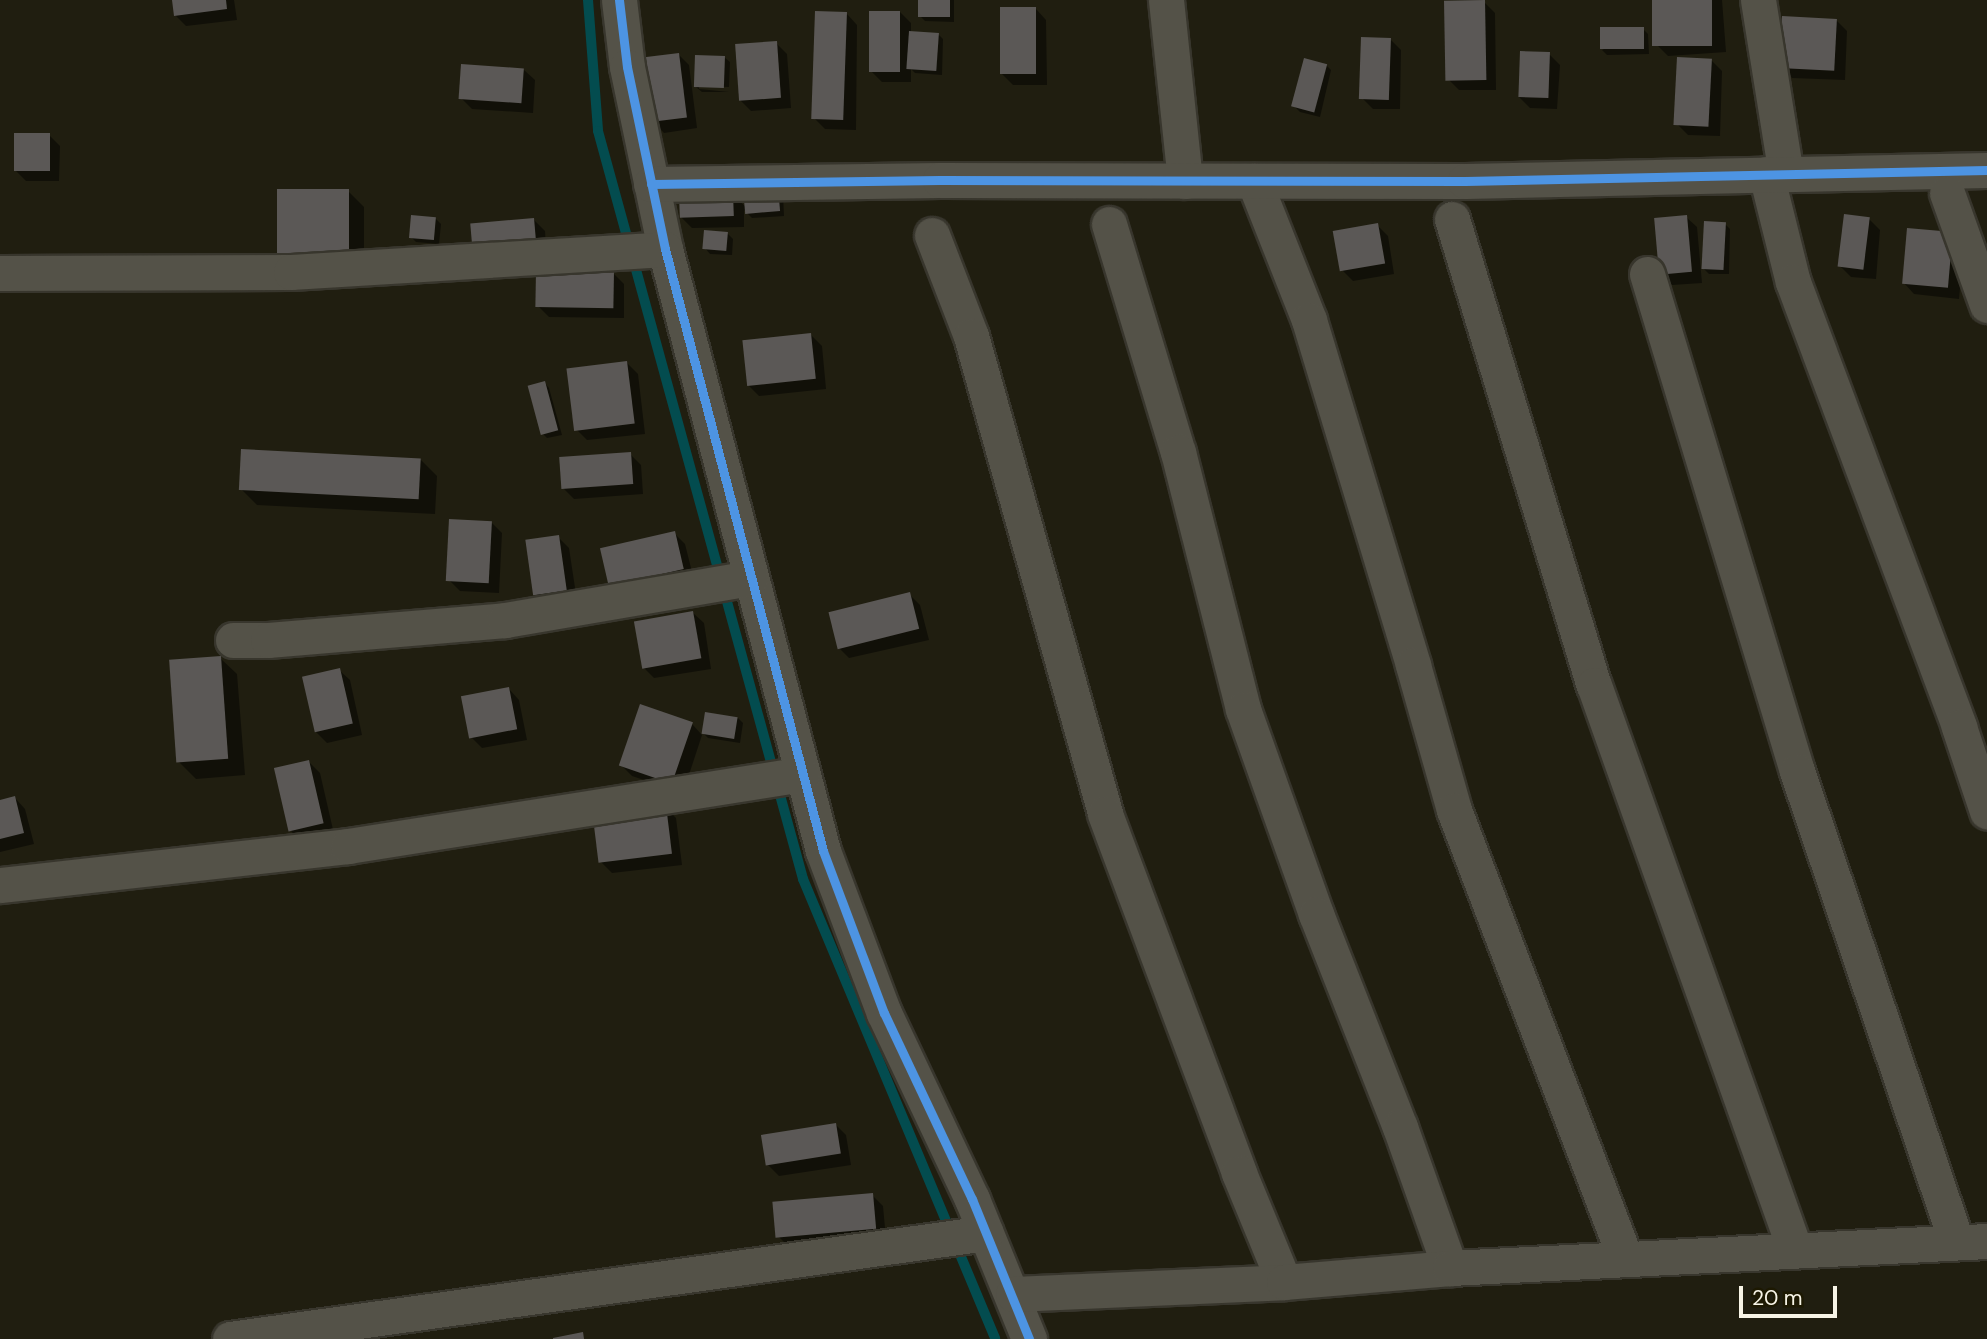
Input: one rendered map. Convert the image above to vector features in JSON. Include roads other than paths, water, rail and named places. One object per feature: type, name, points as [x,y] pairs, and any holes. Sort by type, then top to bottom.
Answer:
[{"type":"street","points":[[619,0],[627,66],[665,249],[822,852],[884,1013],[1013,1293],[1029,1339]]},
{"type":"street","points":[[1166,0],[1185,181]]},
{"type":"street","points":[[1758,0],[1776,174],[1794,282],[1959,727],[1987,811]]},
{"type":"street","points":[[651,184],[1465,181],[1987,170]]},
{"type":"street","points":[[1254,181],[1309,320],[1454,810],[1625,1258]]},
{"type":"street","points":[[1947,193],[1987,304]]},
{"type":"street","points":[[1452,219],[1594,685],[1794,1250]]},
{"type":"street","points":[[1109,224],[1178,452],[1243,709],[1316,914],[1400,1127],[1450,1268]]},
{"type":"street","points":[[932,235],[971,336],[1105,814],[1225,1136],[1284,1282]]},
{"type":"street","points":[[0,273],[291,272],[665,249]]},
{"type":"street","points":[[1013,1293],[1284,1282],[1450,1268],[1972,1242],[1797,771],[1647,274]]},
{"type":"street","points":[[233,640],[268,640],[505,620],[750,578]]},
{"type":"street","points":[[0,885],[348,846],[801,774]]},
{"type":"street","points":[[230,1339],[986,1233]]},
{"type":"waterway","points":[[588,0],[598,131],[803,879],[995,1339]]}]
